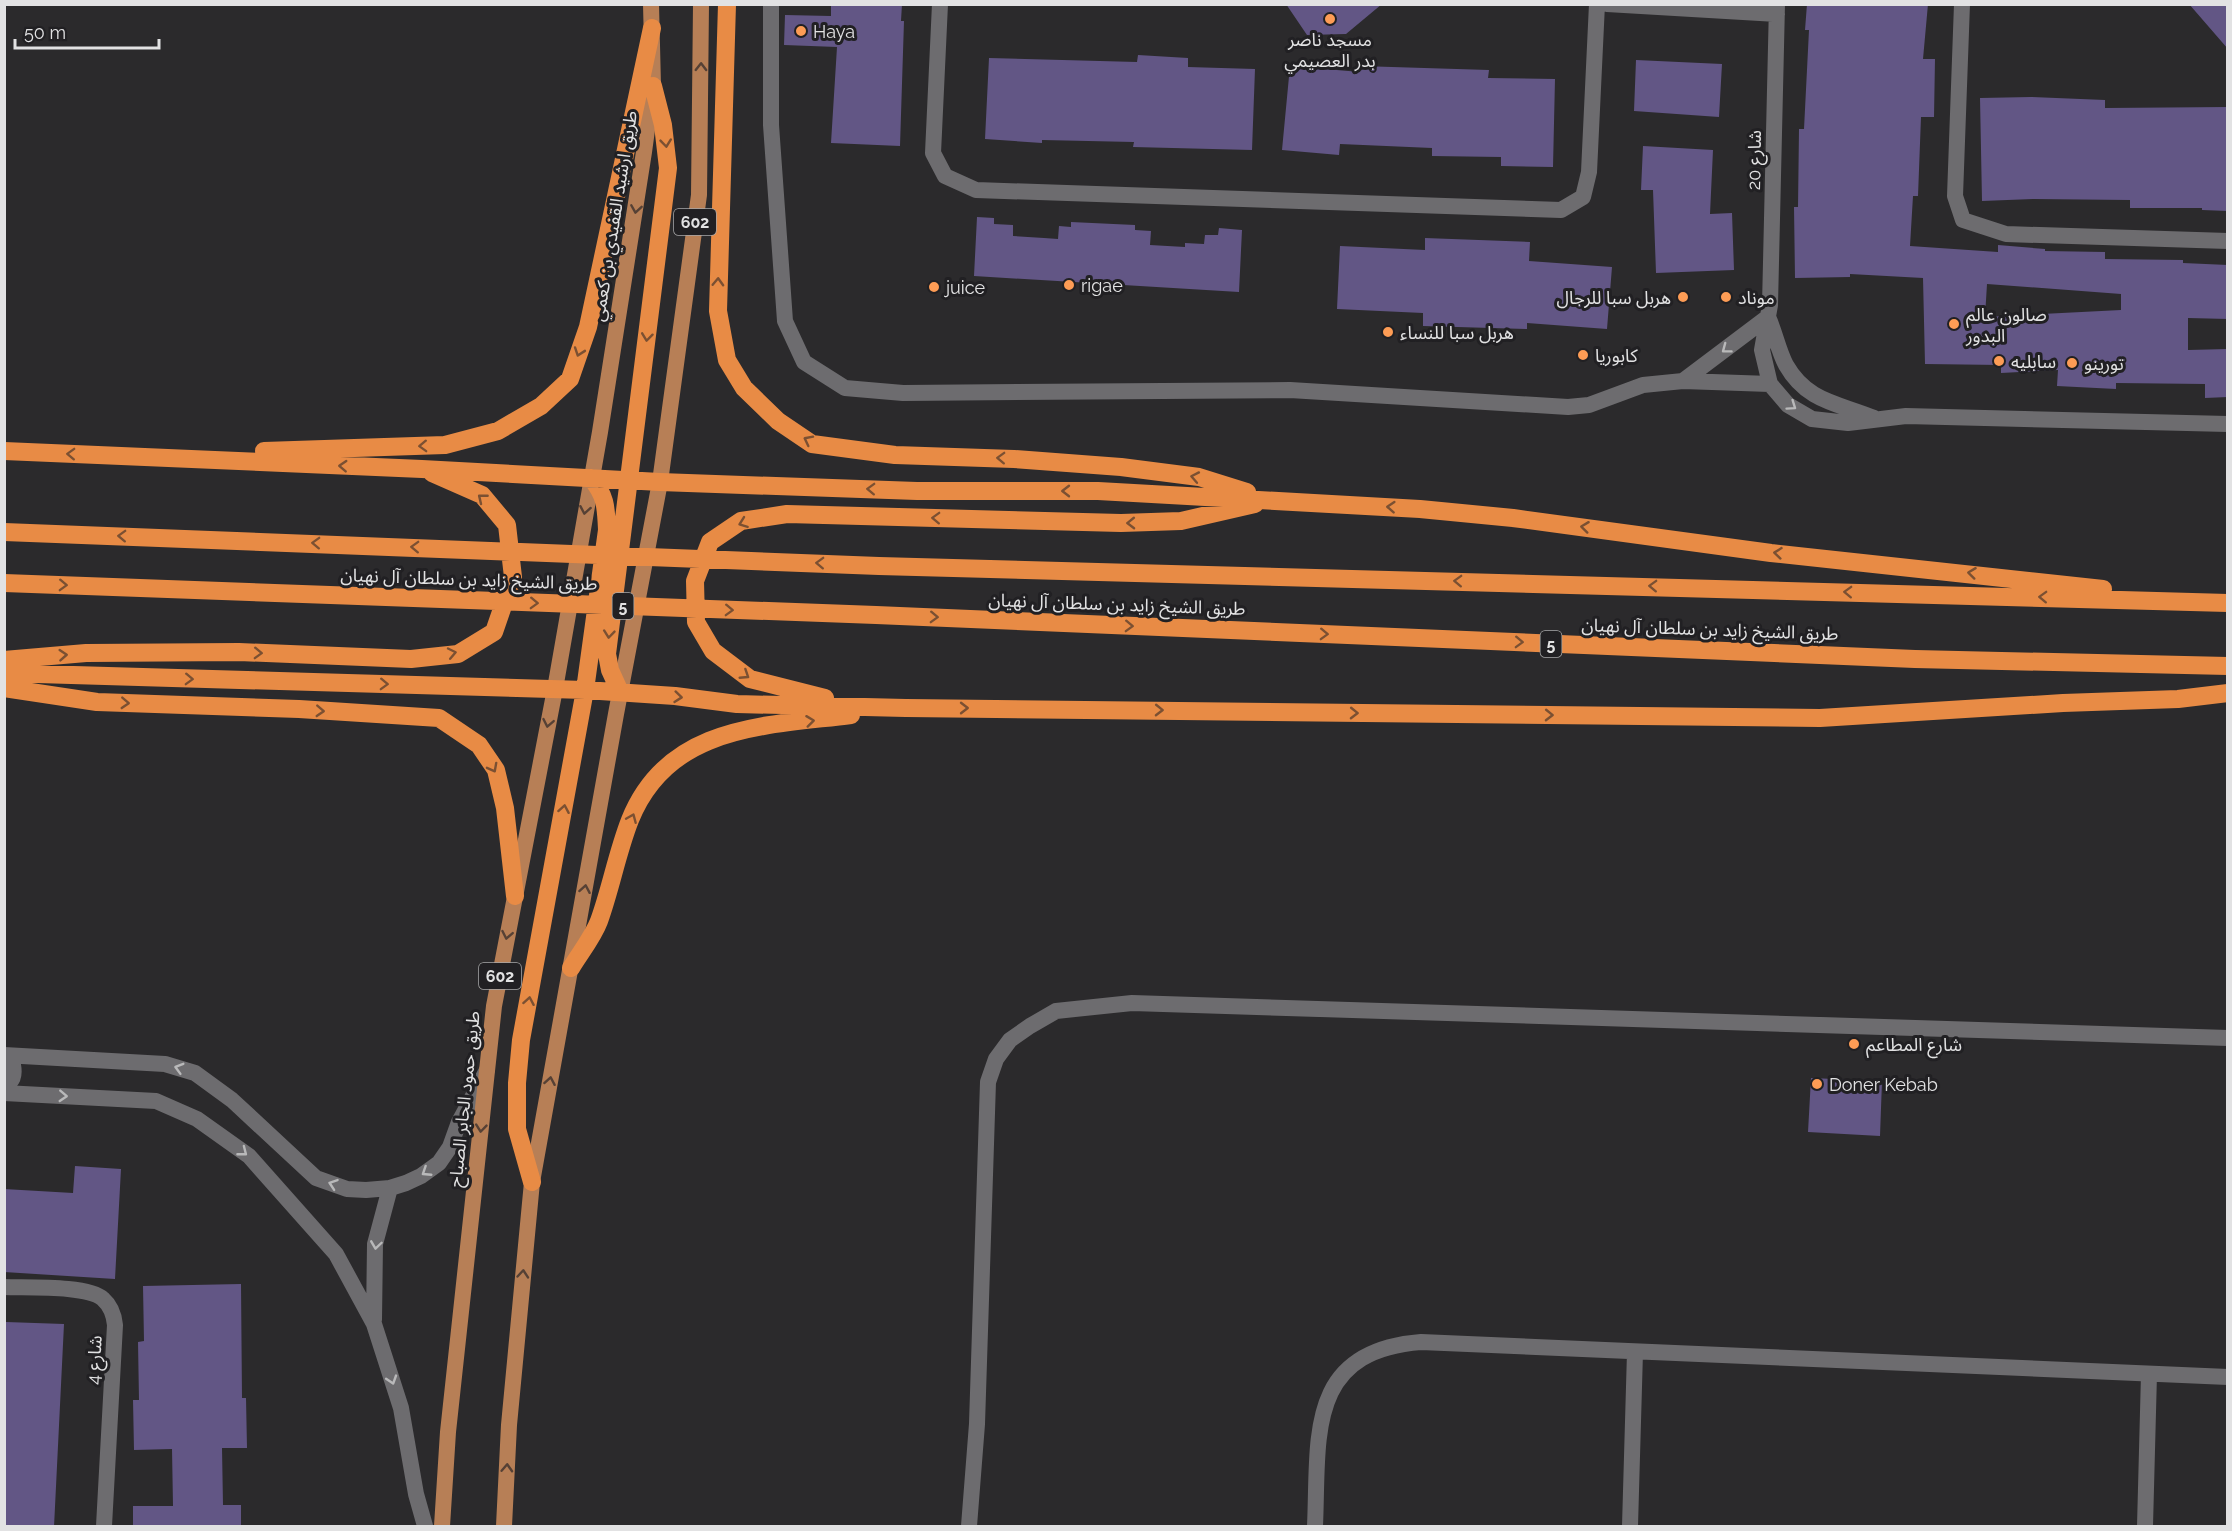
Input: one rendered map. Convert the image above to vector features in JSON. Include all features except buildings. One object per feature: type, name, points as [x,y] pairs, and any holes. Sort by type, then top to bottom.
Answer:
[{"type":"highway","points":[[727,4],[718,311],[727,360],[744,388],[778,421],[812,444],[895,455],[1014,459],[1121,467],[1198,477],[1271,500]]},
{"type":"highway","points":[[129,456],[445,445],[498,431],[541,406],[570,379],[588,327],[651,28]]},
{"type":"highway","points":[[620,692],[610,670],[607,654],[627,479],[668,168],[666,142],[654,86]]},
{"type":"highway","points":[[4,451],[660,482],[917,491],[1098,491],[1419,509],[1513,518],[1771,553],[1957,571],[2223,603]]},
{"type":"highway","points":[[4,660],[119,653],[238,652],[411,659],[458,654],[494,632],[513,577],[507,525],[482,495],[422,469]]},
{"type":"highway","points":[[532,1182],[517,1129],[517,1083],[520,1051],[585,690],[608,530],[602,491],[591,478]]},
{"type":"highway","points":[[860,706],[750,679],[713,651],[696,622],[695,581],[710,542],[741,521],[787,514],[1121,523],[1171,522],[1271,500]]},
{"type":"highway","name":"طريق الشيخ زايد بن سلطان آل نهيان","points":[[4,532],[879,566],[2223,603]]},
{"type":"highway","name":"طريق الشيخ زايد بن سلطان آل نهيان","points":[[4,583],[876,615],[1903,658],[2228,666]]},
{"type":"highway","points":[[4,673],[585,690],[675,696],[738,704],[906,708],[1820,718],[2063,703],[2178,699],[2228,693]]},
{"type":"highway","points":[[4,688],[96,702],[300,709],[439,718],[479,746],[496,770],[505,808],[515,896]]},
{"type":"highway","points":[[571,968],[598,923],[629,822],[643,792],[678,756],[708,741],[748,728],[906,708]]},
{"type":"main road","name":"طريق ارشيد القفيدي بن كعمي","points":[[600,432],[654,86],[651,4]]},
{"type":"main road","name":"602","points":[[504,1527],[509,1425],[532,1182],[660,482],[699,195],[701,4]]},
{"type":"main road","name":"طريق حمود الجابر الصباح","points":[[442,1527],[448,1432],[494,1006],[555,689],[600,432]]},
{"type":"street","points":[[771,4],[771,125],[785,321],[804,362],[845,388],[903,393],[1290,390],[1568,407],[1588,405],[1643,385],[1683,381],[1770,384],[1788,405],[1812,419],[1848,423],[1874,418],[1906,416],[2228,424]]},
{"type":"street","points":[[940,4],[933,153],[945,176],[976,190],[1561,210],[1583,198],[1589,172],[1597,4]]},
{"type":"street","points":[[1607,4],[1777,9]]},
{"type":"street","points":[[1962,4],[1954,196],[1963,220],[2006,234],[2228,242]]},
{"type":"street","name":"شارع 20","points":[[1770,384],[1762,350],[1770,305],[1777,9]]},
{"type":"street","points":[[1683,381],[1768,317],[1785,364],[1803,388],[1826,402],[1874,418]]},
{"type":"street","points":[[969,1527],[977,1424],[988,1082],[996,1059],[1010,1040],[1056,1011],[1132,1003],[2228,1038]]},
{"type":"street","points":[[4,1058],[165,1064],[195,1073],[232,1100],[316,1178],[347,1189],[366,1190],[390,1188],[421,1176],[440,1163],[487,1070]]},
{"type":"street","points":[[4,1058],[13,1065],[15,1074],[12,1082],[4,1088]]},
{"type":"street","points":[[4,1093],[156,1101],[197,1119],[249,1156],[336,1254],[374,1324],[401,1408],[416,1494],[425,1527]]},
{"type":"street","points":[[374,1324],[375,1244],[390,1188]]},
{"type":"street","name":"شارع 4","points":[[4,1287],[88,1291],[103,1299],[113,1313],[115,1325],[104,1527]]},
{"type":"street","points":[[1315,1527],[1320,1419],[1326,1401],[1345,1372],[1364,1357],[1400,1343],[1421,1342],[2228,1377]]},
{"type":"street","points":[[1630,1527],[1635,1352]]},
{"type":"street","points":[[2145,1527],[2149,1374]]},
{"type":"place","name":"مسجد ناصر بدر العصيمي","points":[[1330,19]]},
{"type":"place","name":"Haya","points":[[801,31]]},
{"type":"place","name":"rigae","points":[[1069,285]]},
{"type":"place","name":"juice","points":[[934,287]]},
{"type":"place","name":"هربل سبا للرجال","points":[[1683,297]]},
{"type":"place","name":"موناد","points":[[1726,297]]},
{"type":"place","name":"صالون عالم البدور","points":[[1954,324]]},
{"type":"place","name":"هربل سبا للنساء","points":[[1388,332]]},
{"type":"place","name":"كابوريا","points":[[1583,355]]},
{"type":"place","name":"سابليه","points":[[1999,361]]},
{"type":"place","name":"تورينو","points":[[2072,363]]},
{"type":"place","name":"شارع المطاعم","points":[[1854,1044]]},
{"type":"place","name":"Doner Kebab","points":[[1817,1084]]}]
